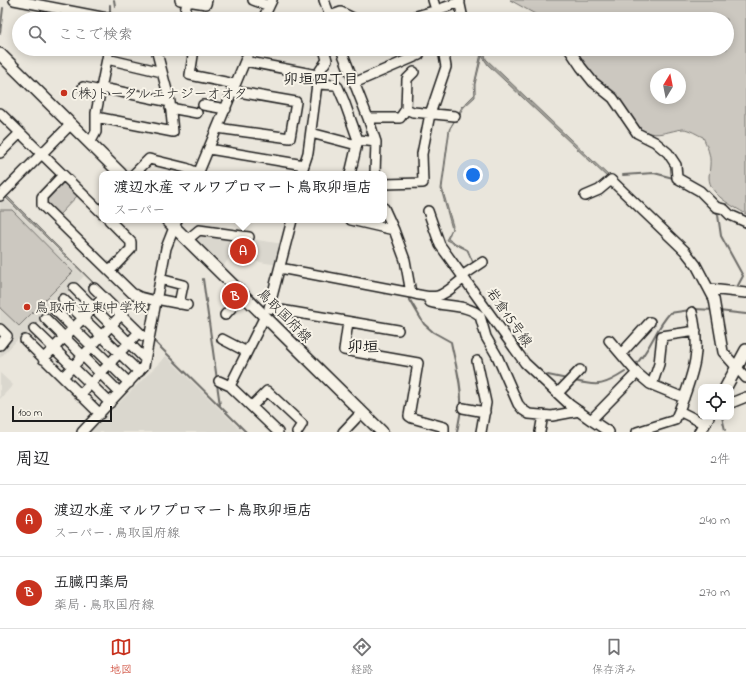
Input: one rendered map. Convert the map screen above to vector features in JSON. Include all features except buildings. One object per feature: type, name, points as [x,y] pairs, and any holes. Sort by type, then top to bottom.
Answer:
[{"type":"main road","points":[[0,54],[118,171]]},
{"type":"main road","name":"鳥取国府線","points":[[174,223],[187,240],[382,432]]},
{"type":"main road","points":[[728,384],[746,350]]},
{"type":"street","points":[[14,0],[77,12]]},
{"type":"street","points":[[184,12],[184,1],[206,4],[207,0]]},
{"type":"street","points":[[253,0],[270,3]]},
{"type":"street","points":[[324,0],[328,12]]},
{"type":"street","points":[[433,0],[437,12]]},
{"type":"street","points":[[442,12],[459,1],[461,12]]},
{"type":"street","points":[[90,143],[96,132],[96,118],[108,56]]},
{"type":"street","points":[[96,118],[173,132],[170,105],[158,56]]},
{"type":"street","points":[[193,56],[190,75],[234,88],[296,102],[290,138],[217,128]]},
{"type":"street","points":[[199,171],[247,56]]},
{"type":"street","points":[[209,149],[302,170],[311,133],[317,79],[327,60],[326,56]]},
{"type":"street","points":[[344,56],[376,142],[375,171]]},
{"type":"street","points":[[354,83],[417,56]]},
{"type":"street","points":[[387,184],[424,187],[422,154],[430,114],[446,67],[444,56]]},
{"type":"street","points":[[574,56],[593,82],[613,98],[637,133],[656,142],[668,153],[676,165],[677,178],[700,191],[716,207],[724,209],[730,215],[746,222]]},
{"type":"street","points":[[108,59],[162,72]]},
{"type":"street","points":[[245,61],[317,79],[338,87],[358,140],[351,171]]},
{"type":"street","points":[[368,118],[400,118],[406,110],[407,79],[414,72]]},
{"type":"street","points":[[82,87],[170,105],[198,113]]},
{"type":"street","points":[[203,105],[226,108]]},
{"type":"street","points":[[406,110],[455,116]]},
{"type":"street","points":[[0,113],[99,210]]},
{"type":"street","points":[[0,196],[71,124]]},
{"type":"street","points":[[0,153],[20,133]]},
{"type":"street","points":[[311,133],[353,144],[358,140],[376,142]]},
{"type":"street","points":[[137,171],[149,159],[193,171]]},
{"type":"street","points":[[63,176],[42,197],[42,205],[134,295],[183,305],[182,285],[160,279]]},
{"type":"street","points":[[585,196],[599,190],[611,180],[685,251],[704,277],[710,289],[716,308],[723,352],[746,378]]},
{"type":"street","name":"岩倉15号線","points":[[428,211],[440,245],[489,310],[525,363],[579,411],[609,432]]},
{"type":"street","points":[[387,215],[405,260],[410,293]]},
{"type":"street","points":[[110,271],[131,249],[131,242],[112,223]]},
{"type":"street","points":[[82,432],[144,366],[166,248],[173,223]]},
{"type":"street","points":[[291,223],[269,308],[398,330]]},
{"type":"street","points":[[364,223],[394,230]]},
{"type":"street","points":[[187,240],[199,230],[249,236]]},
{"type":"street","points":[[280,268],[410,293],[428,298],[438,298],[483,262]]},
{"type":"street","points":[[74,288],[145,359]]},
{"type":"street","points":[[94,288],[149,340]]},
{"type":"street","points":[[710,289],[746,293]]},
{"type":"street","points":[[225,314],[243,295]]},
{"type":"street","points":[[44,359],[104,297]]},
{"type":"street","points":[[428,298],[430,302],[464,308],[480,316],[486,337],[497,356],[518,404],[529,414],[552,416],[579,411]]},
{"type":"street","points":[[63,299],[138,372]]},
{"type":"street","points":[[54,309],[128,382]]},
{"type":"street","points":[[480,316],[489,310]]},
{"type":"street","points":[[637,432],[661,428],[675,420],[691,383],[695,363],[696,331],[692,312]]},
{"type":"street","points":[[63,377],[121,315]]},
{"type":"street","points":[[230,386],[265,316]]},
{"type":"street","points":[[45,318],[120,392]]},
{"type":"street","points":[[348,322],[344,350],[418,363],[409,416],[444,427],[444,432]]},
{"type":"street","points":[[621,354],[650,322]]},
{"type":"street","points":[[0,329],[7,336],[0,344]]},
{"type":"street","points":[[34,329],[110,403]]},
{"type":"street","points":[[652,385],[659,364],[662,336],[696,331]]},
{"type":"street","points":[[80,395],[139,332]]},
{"type":"street","points":[[25,340],[100,414]]},
{"type":"street","points":[[222,340],[246,353],[254,360]]},
{"type":"street","points":[[609,340],[643,380],[684,398]]},
{"type":"street","points":[[477,361],[486,404],[481,432]]},
{"type":"street","points":[[558,393],[580,370]]},
{"type":"street","points":[[591,420],[637,373]]},
{"type":"street","points":[[219,381],[230,386],[278,432]]},
{"type":"street","points":[[252,406],[268,391],[302,424],[297,432]]},
{"type":"street","points":[[734,402],[746,397]]},
{"type":"street","points":[[463,408],[485,412]]},
{"type":"street","points":[[679,411],[704,424]]},
{"type":"street","points":[[343,432],[362,412]]},
{"type":"street","points":[[540,432],[543,415]]},
{"type":"shaded area","points":[[510,0],[746,0],[746,214],[717,195],[713,189],[709,177],[709,154],[703,137],[685,129],[659,134],[649,133],[636,126],[617,106],[577,56],[734,56],[734,12],[531,12]]},
{"type":"shaded area","points":[[480,56],[482,56],[475,84],[475,94],[474,85]]},
{"type":"shaded area","points":[[482,56],[485,56],[486,59],[611,178],[609,179],[488,65]]},
{"type":"shaded area","points":[[475,94],[475,97],[464,107],[451,127],[462,107]]},
{"type":"shaded area","points":[[450,128],[442,188],[453,226],[452,229],[441,189]]},
{"type":"shaded area","points":[[63,178],[79,194],[59,215],[45,201]]},
{"type":"shaded area","points":[[0,188],[6,195],[141,330],[5,197]]},
{"type":"shaded area","name":"鳥取市立東中学校","points":[[4,198],[84,276],[21,340],[19,338],[0,358],[0,202]]},
{"type":"shaded area","name":"鳥取市立東中学校","points":[[0,210],[12,210],[73,272],[19,326],[0,308]]},
{"type":"shaded area","points":[[451,230],[448,239],[468,250],[474,265],[467,250],[446,240]]},
{"type":"shaded area","points":[[199,231],[283,244],[278,265],[230,257],[222,268],[192,238]]},
{"type":"shaded area","points":[[166,356],[243,432],[90,432]]},
{"type":"shaded area","points":[[0,373],[13,385],[0,399]]},
{"type":"waterway","points":[[114,0],[115,6]]},
{"type":"waterway","points":[[110,5],[110,12]]},
{"type":"waterway","points":[[0,33],[3,8]]},
{"type":"waterway","points":[[623,175],[654,173],[673,178]]},
{"type":"waterway","points":[[714,210],[718,215],[721,236],[743,276],[736,289]]},
{"type":"waterway","points":[[203,279],[217,380]]},
{"type":"waterway","points":[[407,295],[424,324],[433,332],[451,342],[459,381],[461,405]]},
{"type":"waterway","points":[[694,309],[714,310]]},
{"type":"waterway","points":[[635,365],[645,353],[660,326],[670,313],[690,310]]},
{"type":"waterway","points":[[719,311],[746,314]]},
{"type":"waterway","points":[[154,341],[246,432]]},
{"type":"waterway","points":[[575,381],[590,384],[602,384],[625,372]]},
{"type":"waterway","points":[[548,375],[567,379]]},
{"type":"waterway","points":[[217,384],[220,405]]},
{"type":"waterway","points":[[457,432],[461,410]]},
{"type":"waterway","points":[[723,420],[725,430]]},
{"type":"place","name":"(株)トータルエナジーオオタ","points":[[64,93]]},
{"type":"place","name":"渡辺水産 マルワプロマート鳥取卯垣店","points":[[243,251]]},
{"type":"place","name":"五臓円薬局","points":[[235,296]]},
{"type":"place","name":"鳥取市立東中学校","points":[[27,307]]},
{"type":"district","name":"卯垣四丁目","points":[[321,79]]},
{"type":"district","name":"卯垣","points":[[363,346]]}]
